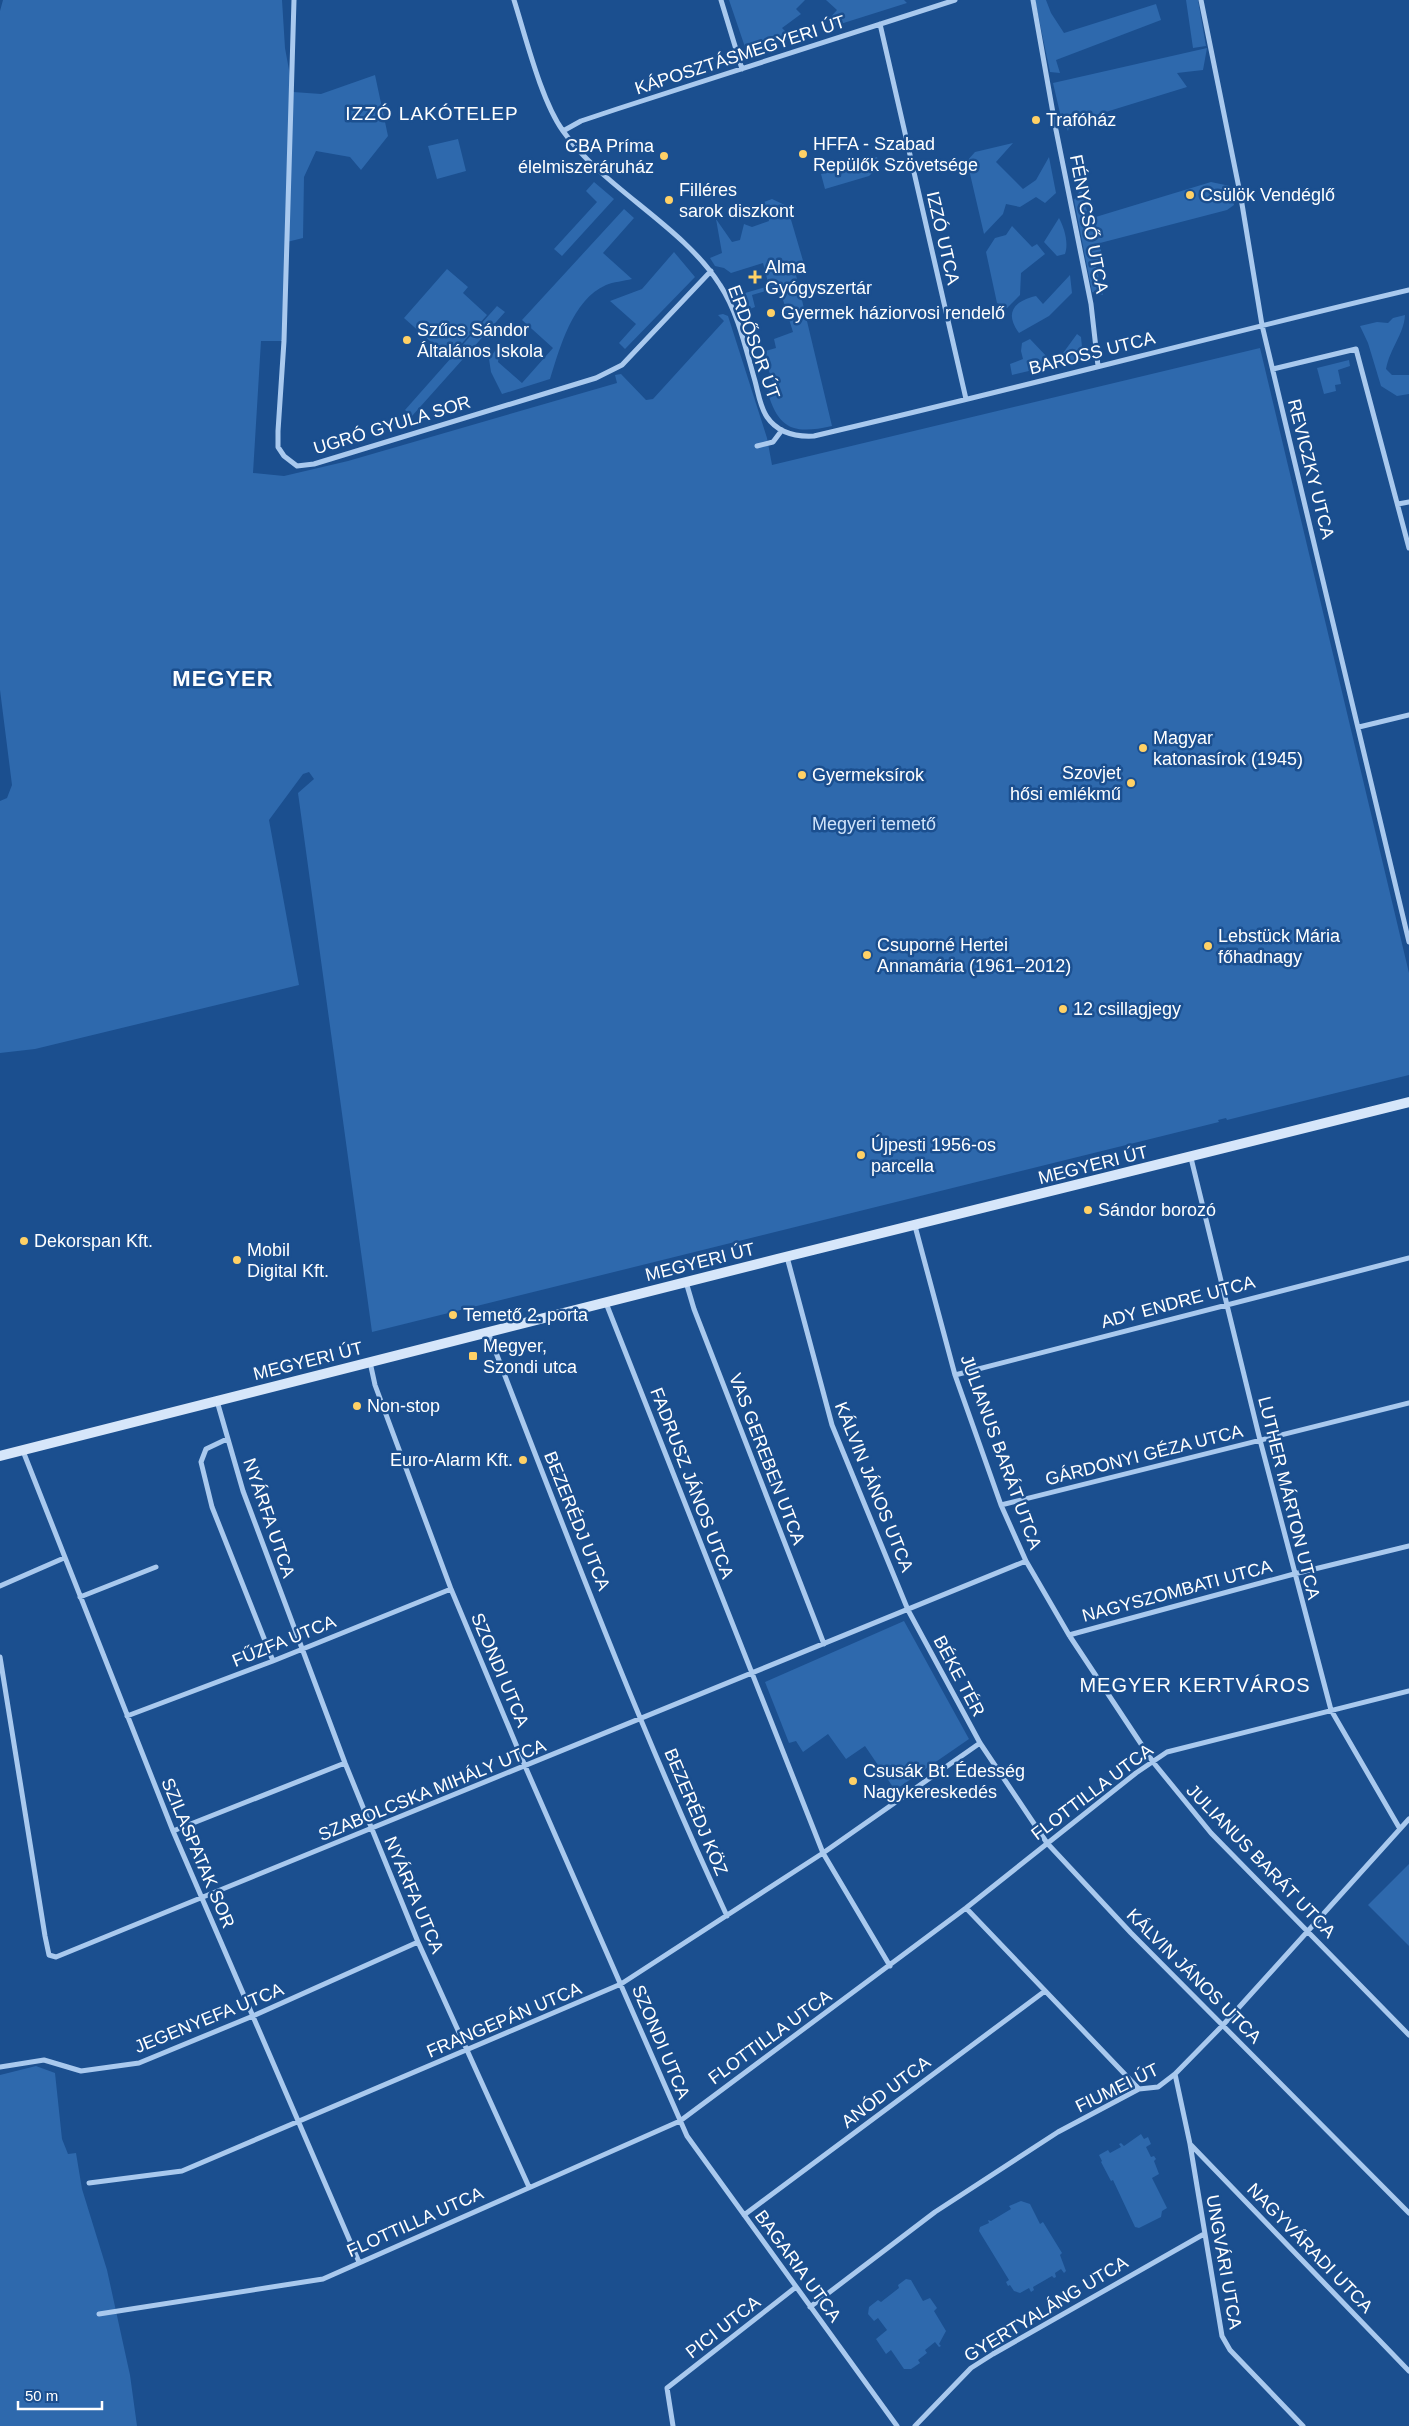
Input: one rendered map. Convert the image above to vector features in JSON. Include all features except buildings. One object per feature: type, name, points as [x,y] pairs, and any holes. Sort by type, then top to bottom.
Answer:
[{"type":"main road","name":"MEGYERI ÚT","points":[[0,1456],[787,1256],[1191,1158],[1409,1102]]},
{"type":"street","name":"UGRÓ GYULA SOR","points":[[294,0],[284,341],[278,447],[284,456],[297,466],[314,464],[596,378],[622,365],[711,271]]},
{"type":"street","name":"ERDŐSOR ÚT","points":[[514,0],[548,102],[563,131],[583,154],[681,241],[711,271],[729,301],[767,416],[782,430]]},
{"type":"street","points":[[721,0],[742,69]]},
{"type":"street","name":"KÁPOSZTÁSMEGYERI ÚT","points":[[563,131],[581,121],[955,0]]},
{"type":"street","name":"FÉNYCSŐ UTCA","points":[[1033,0],[1056,130],[1091,304],[1098,366]]},
{"type":"street","name":"REVICZKY UTCA","points":[[1201,0],[1241,198],[1262,325],[1409,942]]},
{"type":"street","name":"IZZÓ UTCA","points":[[880,24],[966,400]]},
{"type":"street","name":"BAROSS UTCA","points":[[782,430],[798,437],[814,436],[1409,290]]},
{"type":"street","points":[[1273,369],[1356,349],[1409,548]]},
{"type":"street","points":[[757,446],[774,442],[782,430]]},
{"type":"street","points":[[1398,504],[1409,502]]},
{"type":"street","points":[[1359,727],[1409,715]]},
{"type":"street","name":"LUTHER MÁRTON UTCA","points":[[1191,1158],[1260,1440],[1331,1710],[1400,1829]]},
{"type":"street","name":"JULIANUS BARÁT UTCA","points":[[915,1226],[955,1375],[1001,1505],[1026,1561],[1069,1635],[1153,1762],[1211,1834],[1309,1931],[1409,2035]]},
{"type":"street","name":"KÁLVIN JÁNOS UTCA","points":[[787,1256],[832,1426],[908,1610]]},
{"type":"street","name":"ADY ENDRE UTCA","points":[[955,1375],[1409,1258]]},
{"type":"street","name":"VAS GEREBEN UTCA","points":[[686,1282],[694,1309],[824,1644]]},
{"type":"street","name":"FADRUSZ JÁNOS UTCA","points":[[606,1303],[751,1674]]},
{"type":"street","name":"BEZERÉDJ UTCA","points":[[488,1332],[641,1719]]},
{"type":"street","name":"SZONDI UTCA","points":[[370,1362],[375,1385],[451,1589],[525,1766],[680,2121]]},
{"type":"street","name":"NYÁRFA UTCA","points":[[217,1401],[243,1491],[345,1763],[418,1942],[529,2187]]},
{"type":"street","name":"GÁRDONYI GÉZA UTCA","points":[[1001,1505],[1409,1403]]},
{"type":"street","name":"NYÁRFA UTCA","points":[[227,1439],[206,1448],[201,1462],[212,1507],[273,1661]]},
{"type":"street","name":"SZILASPATAK SOR","points":[[22,1450],[201,1899],[359,2262]]},
{"type":"street","name":"NAGYSZOMBATI UTCA","points":[[1069,1635],[1294,1574],[1409,1546]]},
{"type":"street","points":[[0,1586],[64,1558]]},
{"type":"street","points":[[824,1644],[1026,1561]]},
{"type":"street","points":[[80,1597],[156,1567]]},
{"type":"street","name":"FŰZFA UTCA","points":[[127,1716],[273,1661],[451,1589]]},
{"type":"street","name":"BÉKE TÉR","points":[[894,1803],[980,1743],[908,1610]]},
{"type":"street","name":"SZABOLCSKA MIHÁLY UTCA","points":[[0,1656],[49,1955],[56,1957],[824,1644]]},
{"type":"street","points":[[751,1674],[823,1853],[890,1966]]},
{"type":"street","name":"FLOTTILLA UTCA","points":[[99,2314],[323,2279],[680,2121],[890,1966],[1047,1843],[1168,1752],[1409,1691]]},
{"type":"street","name":"BEZERÉDJ KÖZ","points":[[641,1719],[696,1849],[727,1916]]},
{"type":"street","name":"KÁLVIN JÁNOS UTCA","points":[[980,1743],[1047,1843],[1131,1933],[1409,2213]]},
{"type":"street","points":[[173,1831],[345,1763]]},
{"type":"street","name":"FRANGEPÁN UTCA","points":[[89,2183],[182,2170],[468,2051],[621,1984],[823,1853],[894,1803]]},
{"type":"street","name":"FIUMEI ÚT","points":[[810,2306],[942,2208],[1058,2132],[1139,2090],[1158,2087],[1175,2074],[1224,2025],[1409,1819]]},
{"type":"street","points":[[966,1908],[1139,2090]]},
{"type":"street","name":"JEGENYEFA UTCA","points":[[0,2067],[44,2060],[82,2071],[139,2064],[253,2016],[418,1942]]},
{"type":"street","name":"ANÓD UTCA","points":[[744,2215],[1045,1991]]},
{"type":"street","name":"UNGVÁRI UTCA","points":[[1175,2074],[1190,2144],[1204,2234],[1225,2343],[1303,2426]]},
{"type":"street","name":"BAGARIA UTCA","points":[[680,2121],[687,2136],[897,2426]]},
{"type":"street","name":"NAGYVÁRADI UTCA","points":[[1190,2144],[1409,2371]]},
{"type":"street","name":"GYERTYALÁNG UTCA","points":[[915,2426],[971,2368],[1204,2234]]},
{"type":"street","name":"PICI UTCA","points":[[673,2426],[667,2388],[796,2287]]},
{"type":"green space","name":"Megyeri temető","points":[[3,0],[282,0],[285,48],[293,92],[321,94],[375,75],[388,136],[361,170],[350,157],[316,151],[304,177],[303,238],[287,242],[284,341],[261,341],[253,473],[284,476],[348,461],[617,383],[615,375],[621,374],[646,400],[653,399],[724,321],[718,315],[723,314],[728,316],[767,438],[772,465],[1260,348],[1409,973],[1409,1075],[1227,1120],[1226,1118],[1218,1120],[1219,1122],[372,1332],[298,793],[314,779],[309,772],[303,774],[269,820],[299,985],[35,1049],[0,1053],[0,801],[7,798],[12,785],[0,690],[0,11]]},
{"type":"green space","points":[[729,0],[805,0],[796,9],[801,14],[782,28],[791,37],[746,50]]},
{"type":"green space","points":[[826,0],[904,0],[907,3],[834,26],[828,20],[837,10]]},
{"type":"green space","points":[[1035,0],[1046,0],[1051,13],[1064,33],[1156,4],[1161,20],[1056,60],[1060,73],[1050,72]]},
{"type":"green space","points":[[1186,0],[1198,0],[1206,46],[1193,48]]},
{"type":"green space","points":[[1207,48],[1203,70],[1177,73],[1187,87],[1070,123],[1068,131],[1060,113],[1053,83]]},
{"type":"green space","points":[[458,139],[466,171],[437,179],[428,146]]},
{"type":"green space","points":[[1013,143],[996,162],[1023,189],[1036,180],[1049,157],[1056,193],[1045,203],[1036,197],[1020,207],[1006,204],[1003,214],[984,234],[967,161],[975,152]]},
{"type":"green space","points":[[877,157],[880,169],[874,171],[869,176],[825,189],[821,174]]},
{"type":"green space","points":[[594,182],[614,199],[562,256],[554,249],[597,202],[586,191]]},
{"type":"green space","points":[[1211,182],[1230,186],[1234,205],[1227,210],[1100,243],[1102,258],[1095,263],[1103,295],[1092,292],[1074,200],[1081,189],[1089,219]]},
{"type":"green space","points":[[772,199],[787,206],[804,264],[796,275],[832,426],[808,430],[791,427],[784,422],[772,406],[768,393],[773,382],[762,352],[776,348],[774,339],[793,332],[779,287],[752,295],[755,307],[750,309],[742,301],[745,293],[769,286],[763,263],[731,273],[724,268],[715,266],[710,258],[722,253],[716,219],[732,242],[740,240],[744,224],[752,227],[769,221],[764,202]]},
{"type":"green space","points":[[624,209],[634,218],[603,253],[632,279],[606,285],[594,292],[584,302],[569,326],[550,379],[502,394],[491,372],[489,359],[501,343],[498,362],[522,383],[553,348],[522,320]]},
{"type":"green space","points":[[1059,218],[1064,230],[1066,250],[1065,254],[1057,256],[1044,242]]},
{"type":"green space","points":[[1012,226],[1032,247],[1037,244],[1045,254],[1021,273],[1020,295],[1007,308],[997,303],[986,252],[995,238],[1006,235]]},
{"type":"green space","points":[[674,252],[695,277],[625,349],[619,343],[636,324],[610,301],[642,289]]},
{"type":"green space","points":[[447,269],[468,287],[463,293],[487,315],[449,358],[404,318]]},
{"type":"green space","points":[[1070,275],[1072,293],[1049,316],[1019,333],[1012,319],[1012,314],[1017,305],[1028,298],[1036,296],[1043,304]]},
{"type":"green space","points":[[497,306],[505,312],[412,416],[405,410]]},
{"type":"green space","points":[[1405,315],[1386,369],[1392,375],[1409,375],[1409,394],[1397,396],[1381,386],[1368,343],[1360,326],[1377,322],[1388,323],[1393,318]]},
{"type":"green space","points":[[1077,334],[1081,337],[1083,357],[1079,362],[1063,365],[1058,360]]},
{"type":"green space","points":[[1030,339],[1049,359],[1046,367],[1012,375],[1010,364],[1023,359],[1022,343]]},
{"type":"green space","points":[[1349,360],[1350,366],[1338,370],[1341,384],[1335,385],[1336,391],[1324,394],[1317,368]]},
{"type":"green space","points":[[904,1621],[969,1739],[895,1790],[865,1746],[846,1759],[828,1734],[803,1752],[796,1741],[789,1743],[765,1682]]},
{"type":"green space","points":[[1409,1864],[1409,1946],[1368,1905]]},
{"type":"green space","points":[[36,2066],[55,2073],[62,2139],[68,2154],[76,2153],[82,2189],[107,2270],[130,2375],[137,2426],[0,2426],[0,2075]]},
{"type":"green space","points":[[1141,2134],[1144,2139],[1148,2137],[1151,2144],[1146,2147],[1151,2157],[1154,2156],[1156,2159],[1154,2161],[1159,2174],[1152,2178],[1167,2208],[1162,2211],[1161,2217],[1139,2228],[1135,2227],[1099,2155],[1108,2150],[1110,2153],[1121,2147],[1119,2144],[1121,2143],[1124,2146]]},
{"type":"green space","points":[[1021,2201],[1030,2204],[1040,2224],[1043,2222],[1062,2253],[1060,2255],[1066,2271],[1064,2273],[1061,2269],[1055,2273],[1056,2277],[1052,2276],[1033,2287],[1034,2290],[1031,2292],[1029,2288],[1020,2293],[1014,2291],[1010,2285],[1008,2286],[1006,2282],[1009,2280],[979,2231],[980,2227],[989,2223],[988,2220],[991,2221],[1011,2209],[1009,2206]]},
{"type":"green space","points":[[906,2279],[911,2280],[923,2301],[930,2298],[937,2308],[934,2311],[946,2331],[939,2344],[941,2346],[939,2347],[935,2342],[925,2350],[927,2353],[918,2360],[920,2363],[911,2369],[904,2369],[891,2350],[886,2354],[876,2339],[887,2330],[878,2318],[874,2321],[868,2314],[869,2307],[878,2300],[881,2302],[899,2288],[898,2285]]},
{"type":"place","name":"Trafóház","points":[[1036,120]]},
{"type":"place","name":"HFFA - Szabad Repülők Szövetsége","points":[[803,154]]},
{"type":"place","name":"CBA Príma élelmiszeráruház","points":[[664,156]]},
{"type":"place","name":"Csülök Vendéglő","points":[[1190,195]]},
{"type":"place","name":"Filléres sarok diszkont","points":[[669,200]]},
{"type":"place","name":"Alma Gyógyszertár","points":[[755,277]]},
{"type":"place","name":"Gyermek háziorvosi rendelő","points":[[771,313]]},
{"type":"place","name":"Szűcs Sándor Általános Iskola","points":[[407,340]]},
{"type":"place","name":"Magyar katonasírok (1945)","points":[[1143,748]]},
{"type":"place","name":"Gyermeksírok","points":[[802,775]]},
{"type":"place","name":"Szovjet hősi emlékmű","points":[[1131,783]]},
{"type":"place","name":"Lebstück Mária főhadnagy","points":[[1208,946]]},
{"type":"place","name":"Csuporné Hertei Annamária (1961–2012)","points":[[867,955]]},
{"type":"place","name":"12 csillagjegy","points":[[1063,1009]]},
{"type":"place","name":"Újpesti 1956-os parcella","points":[[861,1155]]},
{"type":"place","name":"Sándor borozó","points":[[1088,1210]]},
{"type":"place","name":"Dekorspan Kft.","points":[[24,1241]]},
{"type":"place","name":"Mobil Digital Kft.","points":[[237,1260]]},
{"type":"place","name":"Temető 2. porta","points":[[453,1315]]},
{"type":"place","name":"Megyer, Szondi utca","points":[[473,1356]]},
{"type":"place","name":"Non-stop","points":[[357,1406]]},
{"type":"place","name":"Euro-Alarm Kft.","points":[[523,1460]]},
{"type":"place","name":"Csusák Bt. Édesség Nagykereskedés","points":[[853,1781]]},
{"type":"district","name":"IZZÓ LAKÓTELEP","points":[[432,113]]},
{"type":"district","name":"MEGYER","points":[[223,678]]},
{"type":"district","name":"MEGYER KERTVÁROS","points":[[1195,1685]]}]
